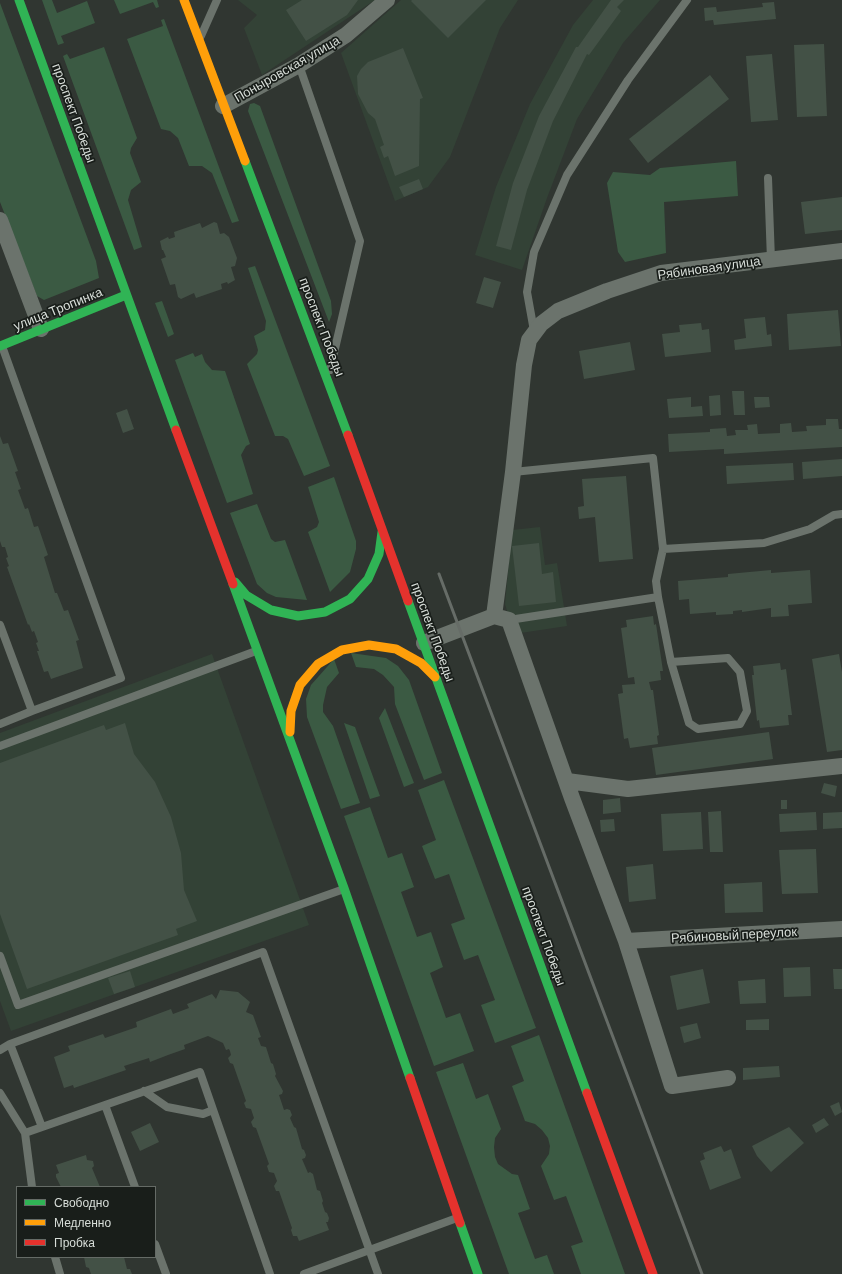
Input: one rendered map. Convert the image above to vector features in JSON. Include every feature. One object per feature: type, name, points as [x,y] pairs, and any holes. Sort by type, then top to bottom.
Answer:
[{"type":"main road","name":"проспект Победы","points":[[19,0],[344,888],[478,1274]]},
{"type":"main road","name":"проспект Победы","points":[[184,0],[328,381],[653,1274]]},
{"type":"main road","name":"улица Тропинка","points":[[1,346],[126,295]]},
{"type":"main road","points":[[230,576],[246,595],[271,610],[298,616],[325,612],[350,599],[368,579],[379,554],[382,528]]},
{"type":"main road","points":[[290,739],[291,711],[300,685],[318,664],[342,650],[369,645],[396,649],[421,663],[438,681]]},
{"type":"street","name":"Поныровская улица","points":[[223,106],[299,64],[346,35],[387,0]]},
{"type":"street","points":[[0,220],[41,329]]},
{"type":"street","name":"Рябиновая улица","points":[[534,332],[558,311],[607,291],[661,273],[842,251]]},
{"type":"street","points":[[534,332],[529,340],[524,364],[513,472],[502,618],[566,781],[626,941],[672,1086],[728,1078]]},
{"type":"street","points":[[424,643],[502,618]]},
{"type":"street","points":[[566,781],[628,789],[842,766]]},
{"type":"street","name":"Рябиновый переулок","points":[[626,941],[842,929]]},
{"type":"lane","points":[[199,42],[217,0]]},
{"type":"lane","points":[[534,332],[527,292],[534,252],[567,175],[628,80],[687,0]]},
{"type":"lane","points":[[299,64],[360,241],[328,381]]},
{"type":"lane","points":[[768,178],[771,260]]},
{"type":"lane","points":[[0,724],[121,678],[1,346]]},
{"type":"lane","points":[[513,472],[654,458],[663,549],[656,581],[658,597],[671,662],[688,723],[698,730],[740,724],[746,711],[740,672],[728,658],[671,662]]},
{"type":"lane","points":[[663,549],[764,543],[810,529],[834,514],[842,514]]},
{"type":"lane","points":[[502,618],[658,597]]},
{"type":"lane","points":[[0,625],[32,711]]},
{"type":"lane","points":[[0,746],[258,651]]},
{"type":"lane","points":[[0,956],[18,1005],[344,888]]},
{"type":"lane","points":[[0,1050],[10,1044],[263,952],[378,1274]]},
{"type":"lane","points":[[10,1044],[42,1127]]},
{"type":"lane","points":[[25,1133],[200,1072],[270,1274]]},
{"type":"lane","points":[[144,1092],[167,1107],[203,1114],[213,1110]]},
{"type":"lane","points":[[0,1094],[25,1133],[32,1186]]},
{"type":"lane","points":[[105,1105],[135,1186]]},
{"type":"lane","points":[[304,1274],[457,1217]]},
{"type":"lane","points":[[156,1247],[166,1274]]},
{"type":"lane","points":[[55,1258],[60,1274]]},
{"type":"shaded area","points":[[238,0],[375,0],[262,75],[244,28],[257,15]]},
{"type":"shaded area","points":[[401,0],[518,0],[500,28],[450,157],[428,187],[395,201],[341,53]]},
{"type":"shaded area","points":[[593,0],[660,0],[623,43],[577,119],[522,270],[475,255],[496,187],[530,104],[573,25]]},
{"type":"shaded area","points":[[540,527],[545,565],[557,563],[567,626],[514,634],[505,604],[512,530]]},
{"type":"shaded area","points":[[212,654],[309,925],[11,1031],[0,1001],[0,733]]},
{"type":"green space","points":[[42,0],[52,0],[57,13],[87,1],[95,23],[61,36],[64,43],[58,45]]},
{"type":"green space","points":[[114,0],[157,0],[159,7],[156,8],[153,2],[120,14]]},
{"type":"green space","points":[[0,3],[96,261],[99,278],[44,300],[37,296],[0,202]]},
{"type":"green space","points":[[164,19],[239,221],[232,223],[212,173],[202,166],[189,166],[178,138],[170,131],[161,129],[127,39],[163,26],[161,20]]},
{"type":"green space","points":[[104,47],[137,138],[131,148],[130,153],[141,182],[131,190],[128,200],[142,247],[134,250],[63,56],[67,54],[70,59]]},
{"type":"green space","points":[[254,103],[260,106],[331,301],[332,314],[329,322],[248,111],[250,104]]},
{"type":"green space","points":[[736,161],[738,196],[664,202],[666,253],[625,262],[618,252],[607,183],[613,172],[650,175],[660,168]]},
{"type":"green space","points":[[255,266],[330,466],[304,476],[288,439],[283,436],[275,436],[247,364],[257,354],[258,350],[254,336],[265,330],[266,321],[248,268]]},
{"type":"green space","points":[[162,301],[174,334],[168,337],[155,303]]},
{"type":"green space","points":[[193,353],[195,357],[202,354],[205,362],[212,370],[225,371],[250,444],[246,446],[241,455],[253,494],[227,503],[175,360]]},
{"type":"green space","points":[[334,477],[356,541],[356,549],[350,572],[330,592],[308,532],[317,527],[319,522],[308,487]]},
{"type":"green space","points":[[257,504],[271,539],[275,542],[285,540],[307,600],[276,597],[267,593],[257,584],[230,513]]},
{"type":"green space","points":[[351,653],[386,658],[398,666],[409,680],[442,773],[424,780],[395,704],[394,687],[383,675],[374,669],[356,667]]},
{"type":"green space","points":[[334,659],[339,673],[327,687],[323,712],[333,726],[360,803],[341,809],[307,717],[306,699],[311,685]]},
{"type":"green space","points":[[385,708],[414,783],[404,787],[379,718]]},
{"type":"green space","points":[[344,723],[355,727],[380,796],[370,799]]},
{"type":"green space","points":[[444,780],[536,1028],[495,1043],[481,1005],[495,1000],[478,955],[464,960],[451,924],[465,919],[449,874],[435,879],[422,846],[436,840],[418,790]]},
{"type":"green space","points":[[370,807],[388,858],[402,853],[414,887],[401,892],[417,937],[431,932],[443,967],[430,973],[446,1018],[460,1013],[474,1051],[434,1066],[344,816]]},
{"type":"green space","points":[[539,1035],[625,1274],[581,1274],[571,1246],[583,1242],[566,1196],[554,1200],[541,1166],[549,1154],[550,1146],[548,1138],[535,1124],[525,1121],[512,1086],[524,1081],[511,1046]]},
{"type":"green space","points":[[463,1063],[476,1099],[488,1094],[501,1129],[495,1138],[494,1147],[495,1157],[498,1164],[512,1174],[518,1175],[530,1209],[518,1213],[535,1259],[547,1255],[554,1274],[509,1274],[436,1072]]},
{"type":"building","points":[[302,0],[358,0],[347,15],[306,41],[286,10]]},
{"type":"building","points":[[486,0],[448,38],[411,1]]},
{"type":"building","points":[[611,0],[624,0],[617,7],[621,11],[589,55],[587,54],[553,121],[527,190],[511,250],[496,246],[513,183],[539,116],[576,47],[578,47]]},
{"type":"building","points":[[774,2],[776,19],[714,25],[713,20],[705,21],[704,8],[716,7],[717,12],[763,7],[762,3]]},
{"type":"building","points":[[824,44],[827,116],[797,117],[794,45]]},
{"type":"building","points":[[403,48],[423,98],[420,99],[419,166],[395,176],[388,156],[384,158],[380,147],[384,145],[375,119],[368,113],[358,94],[357,76],[368,62]]},
{"type":"building","points":[[772,54],[778,120],[751,122],[746,56]]},
{"type":"building","points":[[710,75],[729,99],[648,163],[629,139]]},
{"type":"building","points":[[419,179],[423,189],[404,197],[399,187]]},
{"type":"building","points":[[842,197],[842,230],[805,234],[801,202]]},
{"type":"building","points":[[214,222],[217,223],[220,234],[224,233],[229,237],[237,258],[235,266],[231,267],[235,280],[228,284],[227,282],[221,284],[222,289],[196,298],[194,293],[181,299],[178,297],[175,284],[170,285],[161,259],[166,257],[162,250],[160,241],[168,237],[169,239],[175,237],[174,232],[200,223],[202,228]]},
{"type":"building","points":[[484,277],[501,282],[493,308],[476,303]]},
{"type":"building","points":[[838,310],[841,346],[789,350],[787,314]]},
{"type":"building","points":[[765,317],[767,335],[771,334],[772,346],[735,350],[734,340],[746,338],[744,319]]},
{"type":"building","points":[[701,323],[702,330],[709,329],[711,352],[665,357],[662,334],[680,332],[679,325]]},
{"type":"building","points":[[630,342],[635,370],[584,379],[579,351]]},
{"type":"building","points":[[732,391],[744,391],[745,415],[734,415]]},
{"type":"building","points":[[720,395],[721,415],[710,416],[709,396]]},
{"type":"building","points":[[691,397],[691,407],[702,406],[703,416],[669,418],[667,399]]},
{"type":"building","points":[[754,397],[769,397],[770,407],[755,408]]},
{"type":"building","points":[[127,409],[134,429],[123,433],[116,413]]},
{"type":"building","points":[[826,419],[838,419],[839,429],[842,429],[842,447],[724,454],[724,449],[669,452],[668,434],[710,432],[710,429],[726,428],[727,436],[736,435],[735,430],[748,430],[747,425],[757,424],[758,434],[780,433],[780,424],[791,423],[792,432],[807,431],[806,426],[826,425]]},
{"type":"building","points":[[0,436],[3,444],[8,443],[18,471],[15,472],[21,489],[18,490],[25,509],[28,508],[34,527],[38,526],[48,555],[44,557],[55,593],[57,593],[64,611],[68,610],[79,640],[76,641],[83,668],[51,679],[48,671],[44,672],[37,651],[39,651],[36,643],[38,642],[34,631],[32,632],[29,624],[28,625],[7,567],[9,566],[6,558],[8,557],[5,547],[2,547],[0,541]]},
{"type":"building","points":[[842,459],[842,476],[803,479],[802,462]]},
{"type":"building","points":[[793,463],[794,480],[727,484],[726,466]]},
{"type":"building","points":[[626,476],[633,559],[599,562],[595,517],[579,519],[578,507],[584,506],[582,479]]},
{"type":"building","points":[[539,543],[542,574],[553,572],[556,602],[519,606],[512,546]]},
{"type":"building","points":[[771,570],[771,573],[810,570],[812,603],[788,605],[789,616],[771,617],[771,608],[742,612],[742,610],[733,611],[733,614],[716,615],[716,612],[690,614],[689,599],[679,600],[678,581],[728,577],[728,574]]},
{"type":"building","points":[[653,616],[654,625],[656,624],[663,671],[660,671],[661,680],[649,682],[651,690],[653,690],[659,735],[657,736],[658,744],[630,748],[628,738],[624,739],[618,694],[623,693],[622,685],[635,684],[634,677],[628,678],[621,628],[627,627],[626,620]]},
{"type":"building","points":[[839,654],[842,672],[842,750],[827,752],[812,659]]},
{"type":"building","points":[[780,663],[781,670],[786,669],[792,715],[788,715],[789,725],[760,728],[759,720],[757,721],[752,675],[754,675],[753,666]]},
{"type":"building","points":[[125,723],[134,754],[155,782],[171,817],[181,853],[184,890],[197,921],[176,929],[178,935],[27,989],[0,914],[0,763],[104,725],[106,730]]},
{"type":"building","points":[[769,732],[773,759],[656,775],[652,748]]},
{"type":"building","points":[[824,783],[837,786],[835,797],[821,793]]},
{"type":"building","points":[[620,798],[621,812],[603,814],[603,800]]},
{"type":"building","points":[[781,800],[787,800],[787,809],[781,809]]},
{"type":"building","points":[[721,811],[723,852],[710,852],[708,812]]},
{"type":"building","points":[[701,812],[703,849],[663,851],[661,814]]},
{"type":"building","points":[[816,812],[817,830],[780,832],[779,814]]},
{"type":"building","points":[[842,812],[842,828],[823,829],[823,813]]},
{"type":"building","points":[[614,819],[615,831],[601,832],[600,820]]},
{"type":"building","points":[[816,849],[818,893],[782,894],[779,850]]},
{"type":"building","points":[[653,864],[656,899],[629,902],[626,867]]},
{"type":"building","points":[[762,882],[763,912],[725,913],[724,884]]},
{"type":"building","points":[[810,967],[811,996],[784,997],[783,968]]},
{"type":"building","points":[[703,969],[710,1003],[677,1010],[670,976]]},
{"type":"building","points":[[833,969],[842,969],[842,989],[834,989]]},
{"type":"building","points":[[130,971],[135,987],[114,994],[108,978]]},
{"type":"building","points":[[765,979],[766,1003],[740,1004],[738,981]]},
{"type":"building","points":[[220,990],[238,992],[250,1002],[246,1012],[253,1015],[261,1037],[258,1038],[261,1046],[266,1047],[271,1063],[273,1064],[276,1074],[275,1076],[283,1091],[282,1094],[279,1095],[284,1110],[290,1110],[292,1115],[290,1118],[294,1127],[296,1128],[302,1149],[306,1155],[305,1158],[302,1159],[308,1173],[310,1172],[313,1174],[317,1190],[320,1191],[325,1212],[329,1218],[328,1222],[326,1222],[329,1230],[299,1241],[297,1236],[293,1236],[291,1230],[292,1228],[279,1191],[276,1191],[274,1186],[277,1181],[274,1173],[269,1172],[267,1166],[269,1164],[256,1128],[253,1127],[251,1122],[254,1118],[251,1109],[246,1108],[244,1103],[246,1101],[233,1064],[230,1063],[228,1058],[231,1055],[230,1051],[229,1049],[226,1050],[223,1043],[208,1036],[184,1045],[185,1049],[150,1062],[149,1058],[124,1066],[126,1070],[74,1088],[73,1085],[64,1088],[54,1057],[70,1051],[68,1046],[103,1034],[105,1038],[137,1027],[136,1022],[171,1009],[173,1014],[189,1008],[187,1004],[212,994],[216,999]]},
{"type":"building","points":[[769,1019],[769,1030],[746,1030],[746,1020]]},
{"type":"building","points":[[697,1023],[701,1038],[684,1043],[680,1027]]},
{"type":"building","points":[[779,1066],[780,1077],[743,1080],[743,1068]]},
{"type":"building","points":[[839,1102],[842,1112],[835,1116],[830,1106]]},
{"type":"building","points":[[824,1118],[829,1125],[816,1133],[812,1125]]},
{"type":"building","points":[[150,1123],[159,1142],[140,1151],[131,1132]]},
{"type":"building","points":[[789,1127],[804,1143],[771,1172],[757,1156],[752,1146]]},
{"type":"building","points":[[721,1146],[724,1152],[731,1149],[741,1178],[710,1190],[700,1161],[705,1159],[703,1153]]},
{"type":"building","points":[[86,1155],[87,1160],[93,1161],[94,1166],[92,1168],[100,1186],[60,1186],[56,1177],[56,1174],[59,1173],[56,1165]]},
{"type":"building","points":[[84,1258],[124,1258],[127,1269],[130,1269],[132,1274],[91,1274],[89,1268],[86,1267]]},
{"type":"railway","points":[[439,574],[702,1274]]},
{"type":"traffic: fast","points":[[19,0],[176,430]]},
{"type":"traffic: fast","points":[[245,161],[348,435]]},
{"type":"traffic: fast","points":[[0,346],[126,295]]},
{"type":"traffic: fast","points":[[235,582],[246,595],[271,610],[298,616],[325,612],[350,599],[368,579],[379,554],[382,532]]},
{"type":"traffic: fast","points":[[233,584],[344,888],[410,1078]]},
{"type":"traffic: fast","points":[[408,601],[587,1093]]},
{"type":"traffic: fast","points":[[460,1223],[478,1274]]},
{"type":"traffic: slow","points":[[184,0],[245,161]]},
{"type":"traffic: slow","points":[[290,732],[291,711],[300,685],[318,664],[342,650],[369,645],[396,649],[421,663],[435,677]]},
{"type":"traffic: jam","points":[[176,430],[233,584]]},
{"type":"traffic: jam","points":[[348,435],[408,601]]},
{"type":"traffic: jam","points":[[410,1078],[460,1223]]},
{"type":"traffic: jam","points":[[587,1093],[653,1274]]}]
